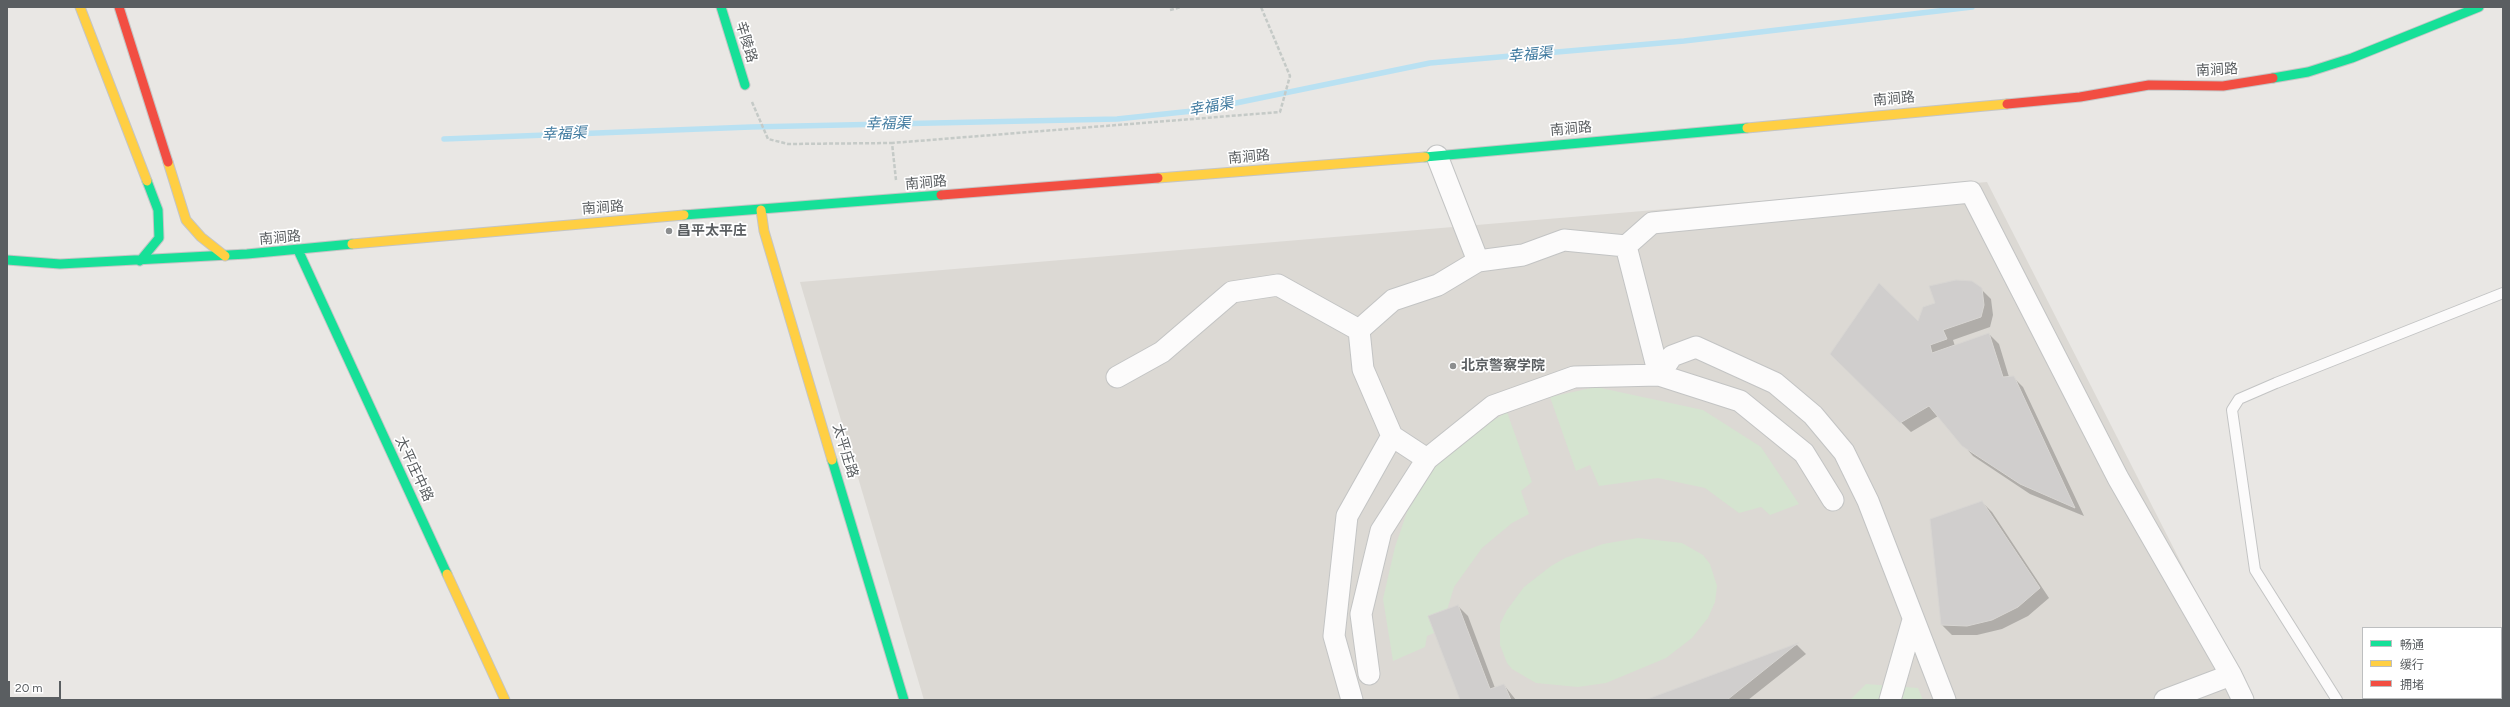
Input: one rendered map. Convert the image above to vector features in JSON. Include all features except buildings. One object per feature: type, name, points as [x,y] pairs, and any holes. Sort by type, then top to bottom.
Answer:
[{"type":"main road","points":[[80,7],[97,47],[158,210],[159,238],[140,261]]},
{"type":"main road","points":[[119,7],[186,220],[201,237],[226,256]]},
{"type":"main road","name":"辛陵路","points":[[721,7],[745,86]]},
{"type":"main road","name":"南涧路","points":[[7,260],[60,264],[226,256],[588,223],[1437,156],[2080,96],[2149,84],[2224,86],[2308,72],[2345,61],[2479,7]]},
{"type":"main road","name":"太平庄路","points":[[761,210],[766,238],[904,700]]},
{"type":"main road","name":"太平庄中路","points":[[298,250],[505,700]]},
{"type":"street","points":[[1437,156],[1478,261]]},
{"type":"street","points":[[1359,330],[1393,300],[1438,285],[1478,261],[1523,255],[1564,240],[1626,246],[1652,223],[1971,192],[2118,478],[2231,675],[2243,700]]},
{"type":"street","points":[[1626,246],[1659,375]]},
{"type":"street","points":[[1117,377],[1162,352],[1232,292],[1278,285],[1359,330]]},
{"type":"street","points":[[1359,330],[1363,369],[1392,436],[1427,459]]},
{"type":"street","points":[[1659,375],[1672,356],[1696,347],[1775,383],[1813,415],[1844,452],[1868,501],[1945,700]]},
{"type":"street","points":[[1369,674],[1361,614],[1381,531],[1427,459],[1494,406],[1574,377],[1659,375],[1740,401],[1804,453],[1832,500]]},
{"type":"street","points":[[1352,700],[1334,636],[1346,516],[1392,436]]},
{"type":"street","points":[[1890,700],[1913,620]]},
{"type":"street","points":[[2165,700],[2231,675]]},
{"type":"lane","points":[[2337,700],[2254,570],[2232,410],[2239,399],[2276,383],[2503,293]]},
{"type":"path","points":[[1170,10],[1181,7]]},
{"type":"path","points":[[758,115],[768,139],[788,144],[892,143],[1280,112],[1290,76],[1262,7]]},
{"type":"path","points":[[892,143],[898,199]]},
{"type":"shaded area","name":"北京警察学院","points":[[1987,182],[2251,700],[924,700],[800,282]]},
{"type":"green space","points":[[1596,387],[1703,410],[1761,447],[1799,504],[1770,515],[1761,507],[1739,513],[1705,488],[1658,478],[1599,486],[1590,465],[1576,471],[1550,397]]},
{"type":"green space","points":[[1507,412],[1532,482],[1521,491],[1529,514],[1512,523],[1482,548],[1454,587],[1441,630],[1427,636],[1425,647],[1393,661],[1383,599],[1395,547],[1407,512],[1435,467],[1468,436]]},
{"type":"green space","points":[[1638,538],[1682,543],[1703,555],[1710,564],[1717,586],[1715,602],[1708,618],[1692,638],[1666,658],[1606,683],[1578,687],[1536,683],[1512,669],[1507,663],[1500,645],[1500,624],[1507,610],[1524,587],[1551,566],[1565,558],[1603,544]]},
{"type":"green space","points":[[1866,684],[1918,688],[1923,700],[1850,700]]},
{"type":"waterway","name":"幸福渠","points":[[444,139],[751,127],[1117,119],[1202,110],[1430,63],[1684,41],[1972,7]]},
{"type":"traffic: fast","points":[[721,7],[745,85]]},
{"type":"traffic: fast","points":[[2273,78],[2308,72],[2352,58],[2479,7]]},
{"type":"traffic: fast","points":[[1425,157],[1747,128]]},
{"type":"traffic: fast","points":[[140,261],[159,238],[158,210],[147,181]]},
{"type":"traffic: fast","points":[[684,215],[941,195]]},
{"type":"traffic: fast","points":[[7,260],[60,264],[247,254],[352,244]]},
{"type":"traffic: fast","points":[[298,250],[447,574]]},
{"type":"traffic: fast","points":[[832,460],[904,700]]},
{"type":"traffic: slow","points":[[80,7],[147,181]]},
{"type":"traffic: slow","points":[[1747,128],[2007,104]]},
{"type":"traffic: slow","points":[[1158,178],[1425,157]]},
{"type":"traffic: slow","points":[[168,162],[186,220],[201,237],[225,256]]},
{"type":"traffic: slow","points":[[761,210],[764,231],[832,460]]},
{"type":"traffic: slow","points":[[352,244],[684,215]]},
{"type":"traffic: slow","points":[[447,574],[505,700]]},
{"type":"traffic: jam","points":[[119,7],[168,162]]},
{"type":"traffic: jam","points":[[2007,104],[2080,97],[2149,85],[2223,86],[2273,78]]},
{"type":"traffic: jam","points":[[941,195],[1158,178]]},
{"type":"place","name":"昌平太平庄","points":[[669,231]]},
{"type":"place","name":"北京警察学院","points":[[1453,366]]}]
